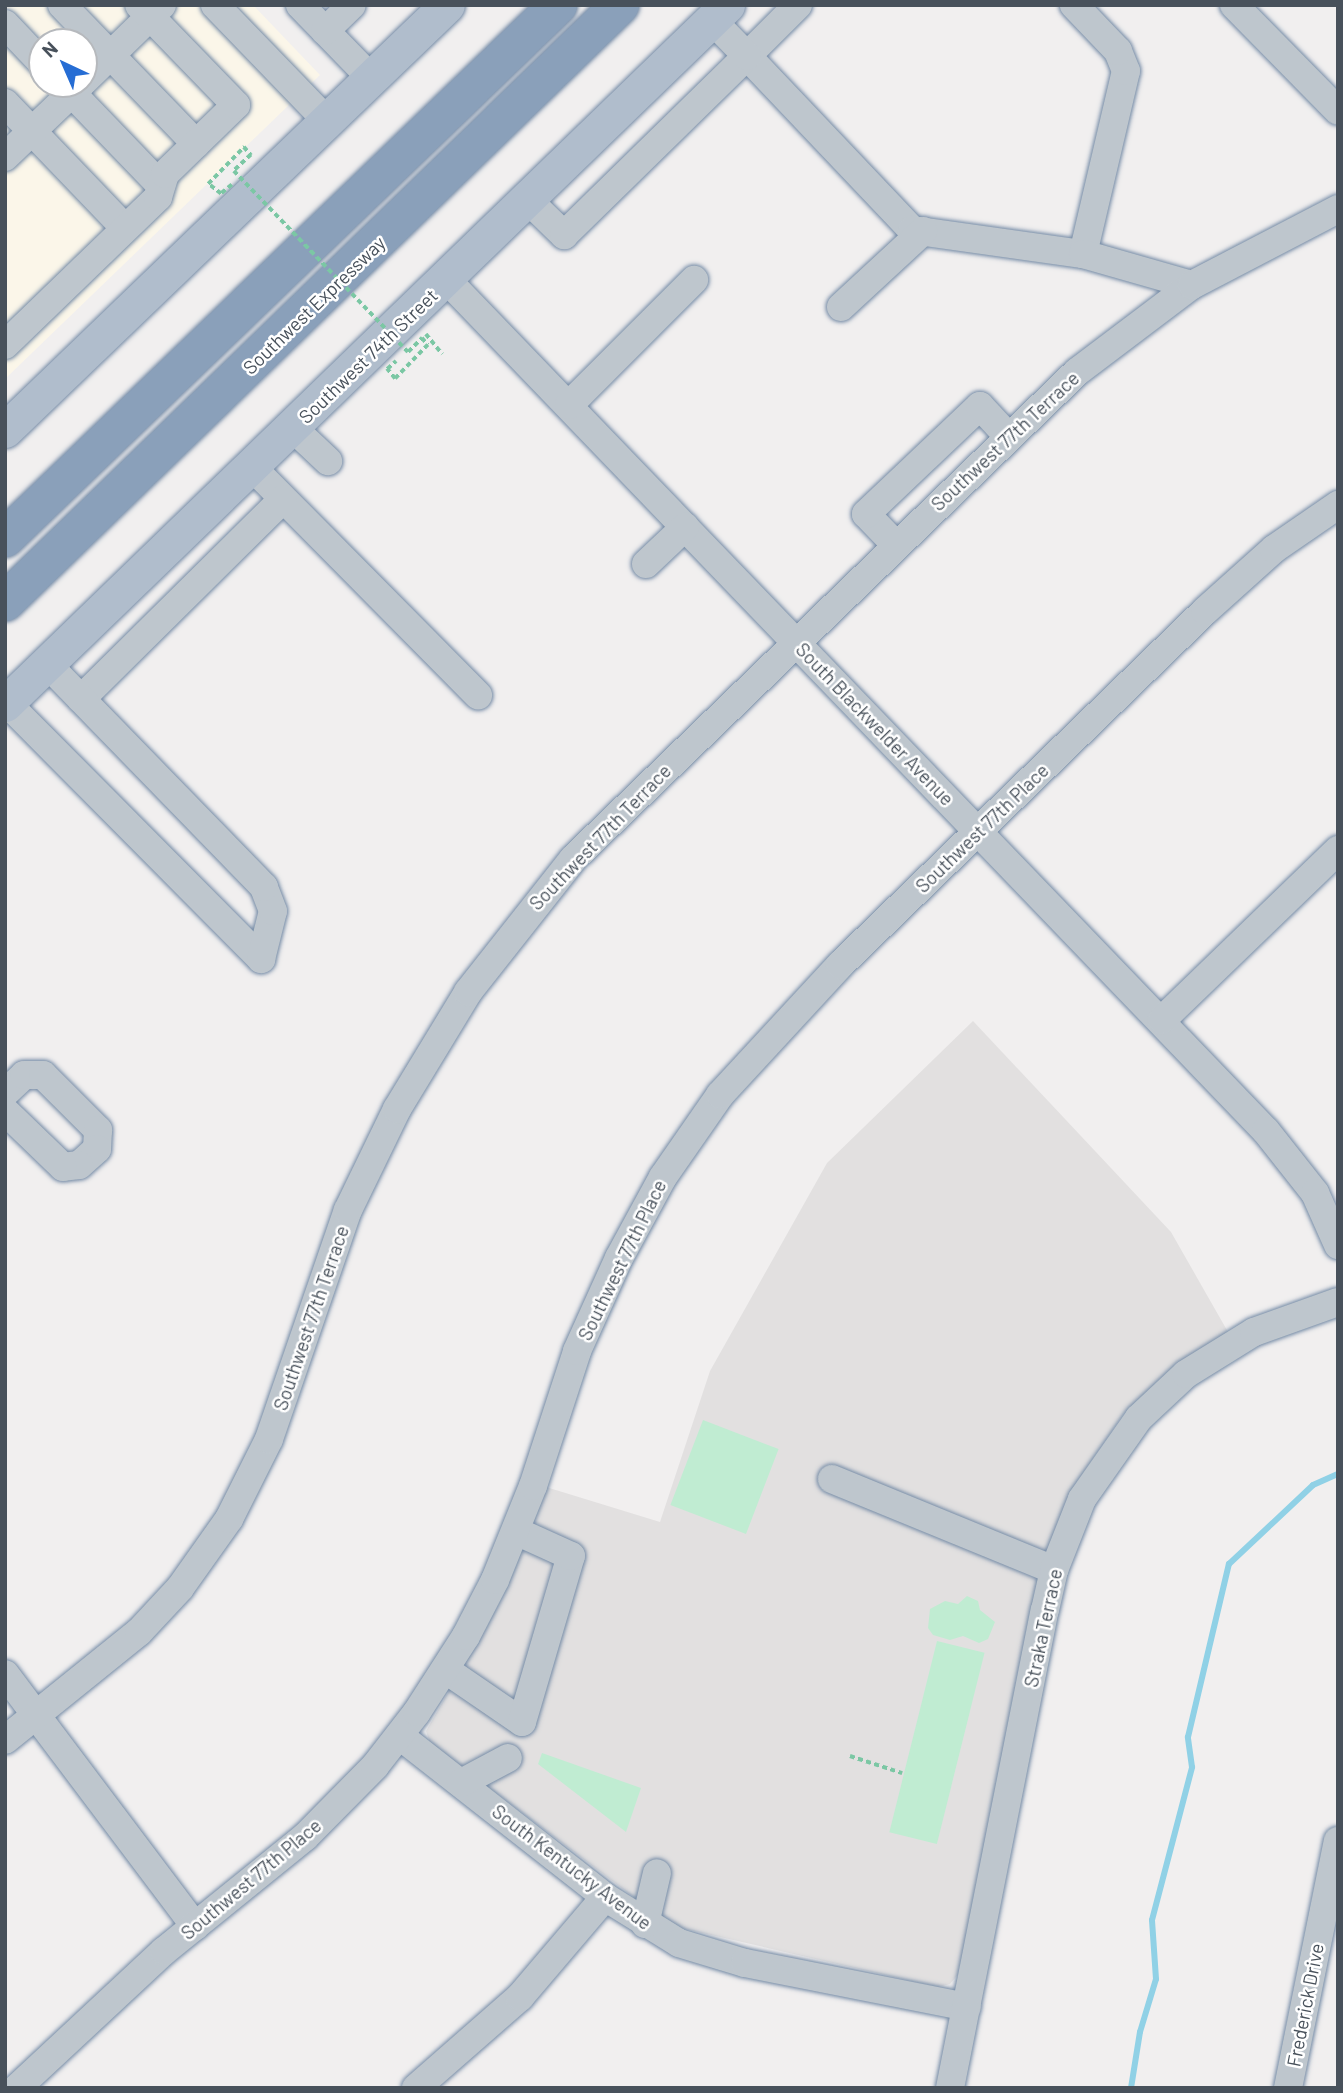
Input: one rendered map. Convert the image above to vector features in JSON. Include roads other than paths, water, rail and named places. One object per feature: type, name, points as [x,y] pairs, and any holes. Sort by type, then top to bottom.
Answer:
[{"type":"highway","points":[[5,538],[558,5]]},
{"type":"highway","name":"Southwest Expressway","points":[[5,602],[620,5]]},
{"type":"main road","points":[[5,430],[447,5]]},
{"type":"main road","name":"Southwest 74th Street","points":[[6,704],[294,429],[720,13]]},
{"type":"street","points":[[62,5],[196,144]]},
{"type":"street","points":[[215,5],[328,122]]},
{"type":"street","points":[[300,5],[372,79]]},
{"type":"street","points":[[326,31],[352,5]]},
{"type":"street","points":[[527,199],[564,235],[798,5]]},
{"type":"street","points":[[1074,5],[1118,51],[1126,71],[1083,254]]},
{"type":"street","points":[[1234,5],[1338,111]]},
{"type":"street","points":[[7,340],[158,197],[165,174],[236,105],[151,9],[98,65]]},
{"type":"street","points":[[720,13],[747,56],[912,230],[1083,254],[1192,285]]},
{"type":"street","points":[[5,24],[28,48]]},
{"type":"street","points":[[5,157],[63,98]]},
{"type":"street","points":[[86,98],[161,186]]},
{"type":"street","points":[[5,103],[125,228]]},
{"type":"street","name":"Southwest 77th Terrace","points":[[5,1740],[113,1656],[159,1611],[234,1510],[269,1439],[348,1210],[397,1109],[468,992],[573,859],[1008,436],[1106,348],[1192,285],[1338,209]]},
{"type":"street","points":[[841,307],[923,231]]},
{"type":"street","name":"South Blackwelder Avenue","points":[[446,279],[1162,1020],[1299,1169],[1338,1245]]},
{"type":"street","points":[[569,405],[694,280]]},
{"type":"street","points":[[896,545],[866,514],[980,406],[1008,436]]},
{"type":"street","points":[[294,429],[328,461]]},
{"type":"street","points":[[253,468],[478,695]]},
{"type":"street","points":[[81,699],[283,499]]},
{"type":"street","name":"Southwest 77th Place","points":[[17,2088],[195,1926],[305,1837],[400,1736],[446,1670],[516,1531],[595,1307],[640,1217],[689,1136],[787,1018],[1242,576],[1338,505]]},
{"type":"street","points":[[646,564],[685,527]]},
{"type":"street","points":[[6,704],[261,960],[273,911],[264,887],[47,664]]},
{"type":"street","points":[[1162,1020],[1338,850]]},
{"type":"street","points":[[5,1093],[24,1075],[43,1075],[98,1130],[97,1149],[79,1165],[63,1167],[5,1111]]},
{"type":"street","name":"Straka Terrace","points":[[950,2088],[1054,1570],[1093,1477],[1161,1395],[1212,1356],[1254,1332],[1338,1302]]},
{"type":"street","points":[[832,1479],[1054,1570]]},
{"type":"street","points":[[446,1670],[522,1722],[571,1556],[516,1531]]},
{"type":"street","points":[[5,1674],[195,1926]]},
{"type":"street","name":"South Kentucky Avenue","points":[[400,1736],[605,1897],[645,1924],[708,1954],[967,2007]]},
{"type":"street","points":[[461,1783],[509,1758]]},
{"type":"street","name":"Frederick Drive","points":[[1289,2088],[1338,1841]]},
{"type":"street","points":[[645,1924],[657,1872]]},
{"type":"street","points":[[416,2088],[520,1997],[605,1897]]},
{"type":"waterway","points":[[1131,2088],[1140,2032],[1156,1979],[1152,1920],[1192,1767],[1188,1737],[1229,1564],[1313,1485],[1338,1474]]}]
